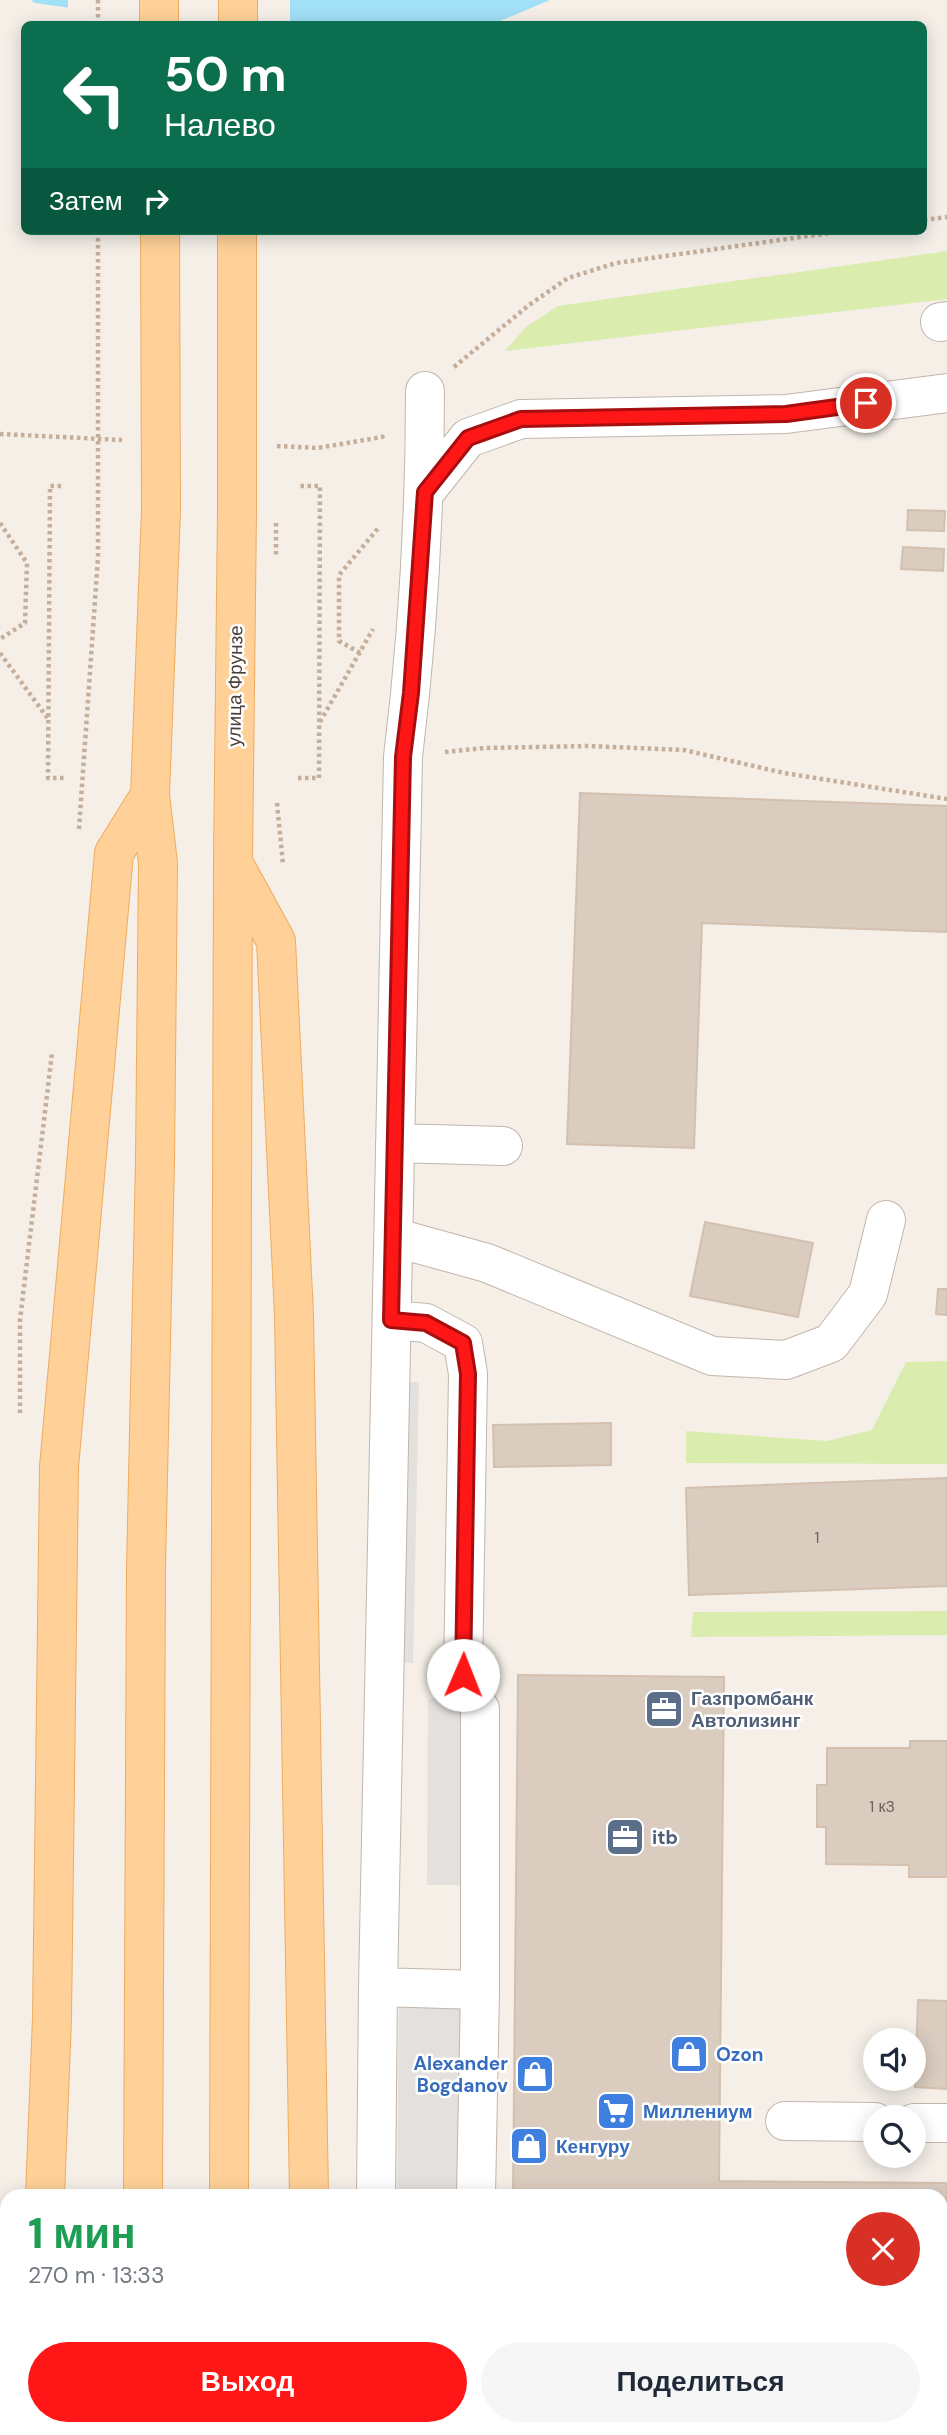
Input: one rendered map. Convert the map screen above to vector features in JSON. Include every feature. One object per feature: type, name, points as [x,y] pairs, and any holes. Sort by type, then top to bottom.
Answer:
[{"type":"main road","points":[[159,0],[159,21]]},
{"type":"main road","points":[[238,0],[238,21]]},
{"type":"main road","points":[[143,2189],[146,1568],[158,863],[150,795],[161,510],[160,235]]},
{"type":"main road","name":"улица Фрунзе","points":[[229,2189],[237,235]]},
{"type":"main road","points":[[45,2189],[52,2018],[58,1467],[114,853],[150,795]]},
{"type":"main road","points":[[233,861],[275,941],[294,1315],[309,2189]]},
{"type":"lane","points":[[376,2189],[403,757],[411,693],[425,492],[425,391]]},
{"type":"lane","points":[[425,492],[468,438],[521,419],[786,414],[947,393]]},
{"type":"lane","points":[[395,1143],[503,1146]]},
{"type":"lane","points":[[393,1237],[487,1263],[712,1356],[786,1360],[831,1343],[868,1294],[886,1220]]},
{"type":"lane","points":[[391,1320],[426,1323],[463,1343],[468,1374],[463,1675]]},
{"type":"lane","points":[[475,2189],[480,1990],[480,1709]]},
{"type":"lane","points":[[378,1987],[480,1990]]},
{"type":"lane","points":[[785,2122],[863,2122]]},
{"type":"lane","points":[[926,2123],[947,2123]]},
{"type":"path","points":[[97,0],[97,21]]},
{"type":"path","points":[[927,220],[947,217]]},
{"type":"path","points":[[98,235],[98,557]]},
{"type":"path","points":[[61,486],[50,486],[48,778],[67,778]]},
{"type":"path","points":[[298,778],[319,778],[320,486],[300,486]]},
{"type":"path","points":[[0,523],[27,563],[25,623],[0,639]]},
{"type":"path","points":[[359,653],[339,641],[339,575],[381,524]]},
{"type":"path","points":[[319,724],[373,629]]},
{"type":"path","points":[[0,653],[49,720]]},
{"type":"path","points":[[403,757],[510,747],[588,746],[684,750],[784,773],[947,799]]},
{"type":"green space","points":[[947,251],[947,299],[505,351],[526,327],[558,306]]},
{"type":"green space","points":[[947,1361],[947,1464],[686,1463],[686,1431],[827,1441],[872,1430],[906,1362]]},
{"type":"green space","points":[[947,1611],[947,1635],[691,1637],[693,1612]]},
{"type":"shaded area","points":[[392,1382],[419,1382],[413,1663],[387,1663]]},
{"type":"shaded area","points":[[428,1699],[479,1699],[477,1885],[427,1885]]},
{"type":"shaded area","points":[[399,1999],[462,1999],[460,2189],[397,2189]]},
{"type":"water","points":[[31,0],[550,0],[500,21],[164,21],[35,3]]},
{"type":"pier","points":[[68,0],[290,0],[290,21],[137,21],[68,12]]},
{"type":"building","points":[[908,510],[945,511],[944,531],[907,530]]},
{"type":"building","points":[[903,547],[944,549],[943,571],[901,569]]},
{"type":"building","points":[[580,793],[947,806],[947,932],[702,923],[694,1148],[567,1144]]},
{"type":"building","points":[[705,1222],[813,1243],[798,1317],[690,1296]]},
{"type":"building","points":[[938,1289],[947,1289],[947,1315],[936,1314]]},
{"type":"building","points":[[611,1423],[611,1465],[494,1467],[493,1425]]},
{"type":"building","points":[[947,1478],[947,1586],[689,1595],[686,1488]]},
{"type":"building","name":"Миллениум","points":[[518,1675],[724,1677],[719,2181],[947,2183],[947,2189],[513,2189]]},
{"type":"building","points":[[910,1741],[947,1741],[947,1877],[909,1877],[909,1865],[826,1864],[826,1827],[817,1827],[817,1785],[827,1785],[827,1748],[910,1748]]},
{"type":"building","points":[[918,2000],[947,2001],[947,2089],[926,2088],[926,2028],[917,2028]]},
{"type":"place","name":"Газпромбанк Автолизинг","points":[[664,1709]]},
{"type":"place","name":"itb","points":[[625,1837]]},
{"type":"place","name":"Ozon","points":[[689,2054]]},
{"type":"place","name":"Alexander Bogdanov","points":[[535,2074]]},
{"type":"place","name":"Миллениум","points":[[616,2111]]},
{"type":"place","name":"Кенгуру","points":[[529,2146]]},
{"type":"route","points":[[463,1675],[468,1374],[463,1343],[426,1323],[391,1320],[403,757],[411,693],[425,492],[468,438],[521,419],[786,414],[866,403]]}]
